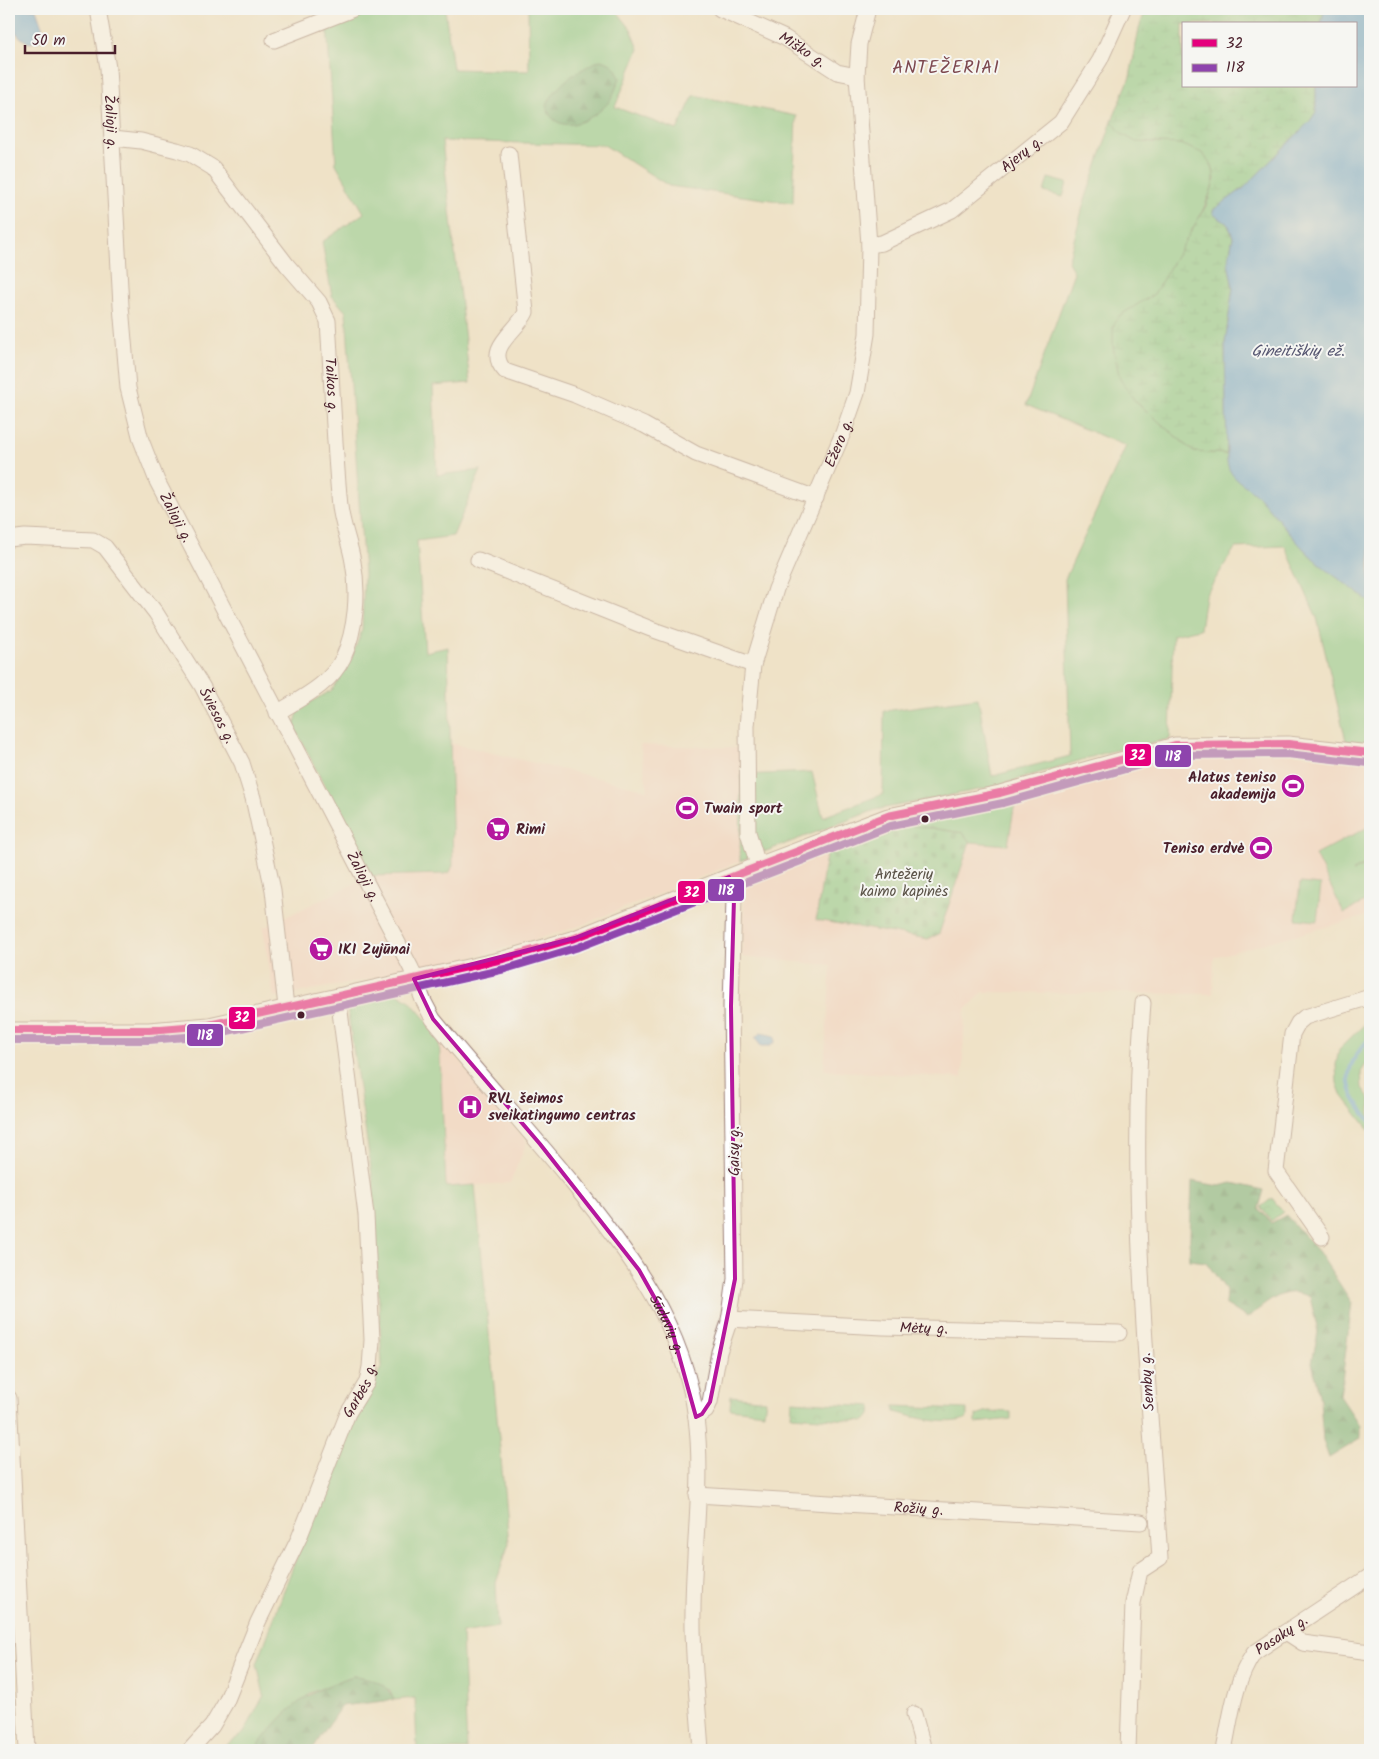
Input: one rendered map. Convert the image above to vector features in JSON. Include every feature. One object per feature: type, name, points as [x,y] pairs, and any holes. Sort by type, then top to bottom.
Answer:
[{"type":"street","name":"Žalioji g.","points":[[98,9],[107,58],[121,306],[128,388],[135,421],[157,481],[407,960],[414,979]]},
{"type":"street","points":[[274,40],[353,9]]},
{"type":"street","name":"Miško g.","points":[[720,9],[785,38],[837,72],[857,76]]},
{"type":"street","name":"Ežero g.","points":[[758,864],[748,832],[747,726],[753,665],[776,589],[843,433],[860,377],[866,334],[869,244],[857,76],[859,44],[868,9]]},
{"type":"street","name":"Ajerų g.","points":[[869,244],[882,243],[952,210],[1055,127],[1073,104],[1095,68],[1123,9]]},
{"type":"street","name":"Taikos g.","points":[[113,138],[141,141],[177,150],[190,154],[213,168],[287,265],[319,302],[328,321],[341,509],[356,586],[354,611],[346,650],[333,673],[317,689],[277,712]]},
{"type":"street","points":[[509,154],[526,312],[517,328],[502,341],[498,348],[500,365],[505,371],[575,395],[644,425],[696,454],[816,498]]},
{"type":"street","name":"Šviesos g.","points":[[9,539],[25,537],[94,540],[105,547],[156,613],[202,686],[242,763],[253,798],[273,890],[286,1007]]},
{"type":"street","points":[[478,560],[651,629],[753,665]]},
{"type":"street","points":[[9,1030],[180,1028],[235,1020],[503,959],[576,938],[758,864],[888,816],[1000,794],[1176,745],[1288,744],[1370,753]]},
{"type":"street","name":"Gaisų g.","points":[[696,1417],[706,1411],[710,1402],[719,1352],[729,1318],[735,1279],[731,1006],[734,898],[729,877]]},
{"type":"street","name":"Sūduvių g.","points":[[414,979],[433,1019],[540,1144],[640,1270],[670,1327],[692,1392],[698,1439],[693,1612],[701,1750]]},
{"type":"street","name":"Garbės g.","points":[[190,1750],[212,1726],[226,1702],[258,1622],[299,1538],[348,1413],[367,1382],[370,1367],[372,1340],[366,1215],[338,996]]},
{"type":"street","points":[[1322,1237],[1276,1171],[1292,1034],[1298,1023],[1305,1017],[1370,997]]},
{"type":"street","name":"Sembų g.","points":[[1128,1750],[1133,1603],[1140,1570],[1160,1558],[1143,1325],[1137,1180],[1143,1002]]},
{"type":"street","name":"Mėtų g.","points":[[729,1318],[883,1327],[1119,1333]]},
{"type":"street","points":[[9,1398],[27,1750]]},
{"type":"street","name":"Rožių g.","points":[[697,1494],[1141,1522]]},
{"type":"street","name":"Pasakų g.","points":[[1224,1750],[1238,1685],[1246,1665],[1261,1646],[1286,1632],[1370,1576]]},
{"type":"street","points":[[1286,1632],[1303,1643],[1370,1652]]},
{"type":"street","points":[[914,1714],[924,1750]]},
{"type":"highlighted area","points":[[729,877],[734,898],[731,1006],[735,1279],[710,1402],[702,1414],[696,1417],[671,1327],[639,1270],[540,1144],[433,1019],[414,979],[575,938]]},
{"type":"shaded area","points":[[450,743],[648,790],[640,745],[740,748],[740,861],[579,926],[531,941],[439,966],[274,997],[263,928],[370,876],[444,874],[453,865]]},
{"type":"shaded area","points":[[1226,750],[1370,761],[1370,915],[1214,957],[1213,994],[983,992],[965,1011],[962,1078],[824,1070],[831,965],[742,957],[745,881],[827,849],[816,920],[939,934],[970,842],[1008,845],[1016,796],[1176,751]]},
{"type":"shaded area","name":"RVL šeimos sveikatingumo centras","points":[[439,1035],[527,1142],[510,1183],[446,1187]]},
{"type":"green space","points":[[326,9],[445,9],[453,69],[529,71],[528,9],[615,9],[631,29],[639,49],[615,107],[677,130],[694,95],[796,116],[793,203],[669,186],[604,145],[442,141],[470,383],[433,386],[437,475],[481,470],[453,536],[417,541],[425,652],[448,647],[453,865],[450,872],[444,874],[370,876],[294,726],[299,709],[332,690],[350,662],[362,630],[364,574],[346,312],[332,296],[322,242],[364,213],[336,164]]},
{"type":"green space","points":[[1146,9],[1327,9],[1324,11],[1321,22],[1182,22],[1182,88],[1316,88],[1316,112],[1310,121],[1244,188],[1219,206],[1213,214],[1228,224],[1233,237],[1228,263],[1233,287],[1225,343],[1227,454],[1194,452],[1135,401],[1120,379],[1113,347],[1113,327],[1119,316],[1154,294],[1206,206],[1215,179],[1212,165],[1202,153],[1181,144],[1136,142],[1122,134],[1112,121],[1130,77],[1139,28]]},
{"type":"green space","points":[[600,60],[608,62],[613,66],[620,78],[608,103],[584,121],[575,124],[558,122],[551,116],[546,106],[551,97],[569,78]]},
{"type":"green space","points":[[1112,121],[1123,133],[1134,139],[1145,142],[1179,144],[1202,153],[1211,164],[1214,176],[1206,203],[1198,220],[1161,286],[1142,303],[1119,316],[1135,401],[1194,452],[1227,454],[1228,463],[1233,475],[1259,497],[1307,553],[1370,602],[1370,745],[1346,741],[1317,618],[1285,546],[1235,548],[1205,596],[1200,629],[1173,635],[1170,739],[1108,752],[993,787],[875,810],[740,861],[741,775],[812,772],[823,817],[883,794],[884,711],[978,698],[992,776],[1070,756],[1065,579],[1126,446],[1026,405],[1074,272],[1068,262],[1084,203]]},
{"type":"green space","points":[[1048,178],[1067,183],[1063,197],[1044,192]]},
{"type":"green space","points":[[1016,796],[1008,845],[970,842],[963,833],[896,823]]},
{"type":"green space","name":"Antežerių kaimo kapinės","points":[[896,823],[963,833],[970,842],[939,934],[928,939],[816,920],[827,849],[885,836]]},
{"type":"green space","points":[[1370,826],[1370,862],[1352,872],[1370,863],[1370,899],[1344,913],[1315,855]]},
{"type":"green space","points":[[1300,883],[1321,885],[1317,921],[1296,919]]},
{"type":"green space","points":[[395,992],[409,1000],[439,1035],[446,1187],[475,1185],[509,1543],[496,1583],[498,1627],[462,1633],[467,1750],[417,1750],[415,1698],[394,1700],[390,1690],[353,1676],[310,1693],[257,1747],[258,1750],[218,1750],[244,1733],[264,1695],[257,1664],[293,1566],[324,1490],[382,1366],[373,1182],[346,1000]]},
{"type":"green space","points":[[1370,1019],[1370,1058],[1361,1072],[1362,1088],[1370,1099],[1370,1131],[1341,1094],[1337,1083],[1336,1065],[1339,1049]]},
{"type":"green space","points":[[1192,1181],[1219,1186],[1232,1183],[1264,1190],[1259,1208],[1271,1223],[1286,1215],[1319,1252],[1352,1303],[1340,1396],[1360,1426],[1360,1439],[1329,1458],[1323,1441],[1320,1400],[1312,1362],[1318,1332],[1310,1297],[1301,1294],[1284,1294],[1269,1301],[1247,1318],[1225,1304],[1226,1290],[1206,1262],[1189,1260]]},
{"type":"green space","points":[[1272,1198],[1283,1212],[1271,1221],[1261,1207]]},
{"type":"green space","points":[[731,1396],[766,1400],[764,1413],[730,1409]]},
{"type":"green space","points":[[792,1401],[872,1406],[871,1414],[865,1421],[791,1416]]},
{"type":"green space","points":[[894,1406],[967,1409],[967,1418],[951,1422],[931,1420],[895,1412]]},
{"type":"green space","points":[[988,1411],[1011,1412],[1011,1419],[976,1423],[976,1415]]},
{"type":"green space","points":[[353,1676],[378,1682],[387,1689],[394,1700],[341,1706],[312,1750],[258,1750],[257,1747],[278,1721],[299,1702],[322,1688]]},
{"type":"water","points":[[9,9],[36,9],[45,35],[43,40],[29,43],[20,37],[10,20]]},
{"type":"water","name":"Gineitiškių ež.","points":[[1327,9],[1370,9],[1370,602],[1307,553],[1259,497],[1235,478],[1227,462],[1225,343],[1233,287],[1228,263],[1233,237],[1228,224],[1213,214],[1213,210],[1244,188],[1310,121],[1316,112],[1316,88],[1356,88],[1356,22],[1321,22],[1324,11]]},
{"type":"water","points":[[761,1033],[775,1036],[775,1042],[770,1046],[761,1046],[755,1038]]},
{"type":"waterway","points":[[1370,1038],[1353,1060],[1349,1080],[1350,1089],[1355,1099],[1370,1121]]},
{"type":"transit line","name":"32","points":[[9,1030],[149,1030],[209,1025],[503,959],[575,938],[888,816],[1000,793],[1175,745],[1288,744],[1370,753]]},
{"type":"transit line","name":"118","points":[[9,1040],[149,1040],[210,1035],[505,969],[579,947],[891,826],[1003,803],[1176,755],[1287,754],[1369,763]]},
{"type":"place","name":"Alatus teniso akademija","points":[[1293,786]]},
{"type":"place","name":"Twain sport","points":[[687,808]]},
{"type":"place","name":"Rimi","points":[[498,829]]},
{"type":"place","name":"Teniso erdvė","points":[[1261,848]]},
{"type":"place","name":"IKI Zujūnai","points":[[321,949]]},
{"type":"place","name":"RVL šeimos sveikatingumo centras","points":[[470,1107]]},
{"type":"district","name":"ANTEŽERIAI","points":[[946,67]]}]
